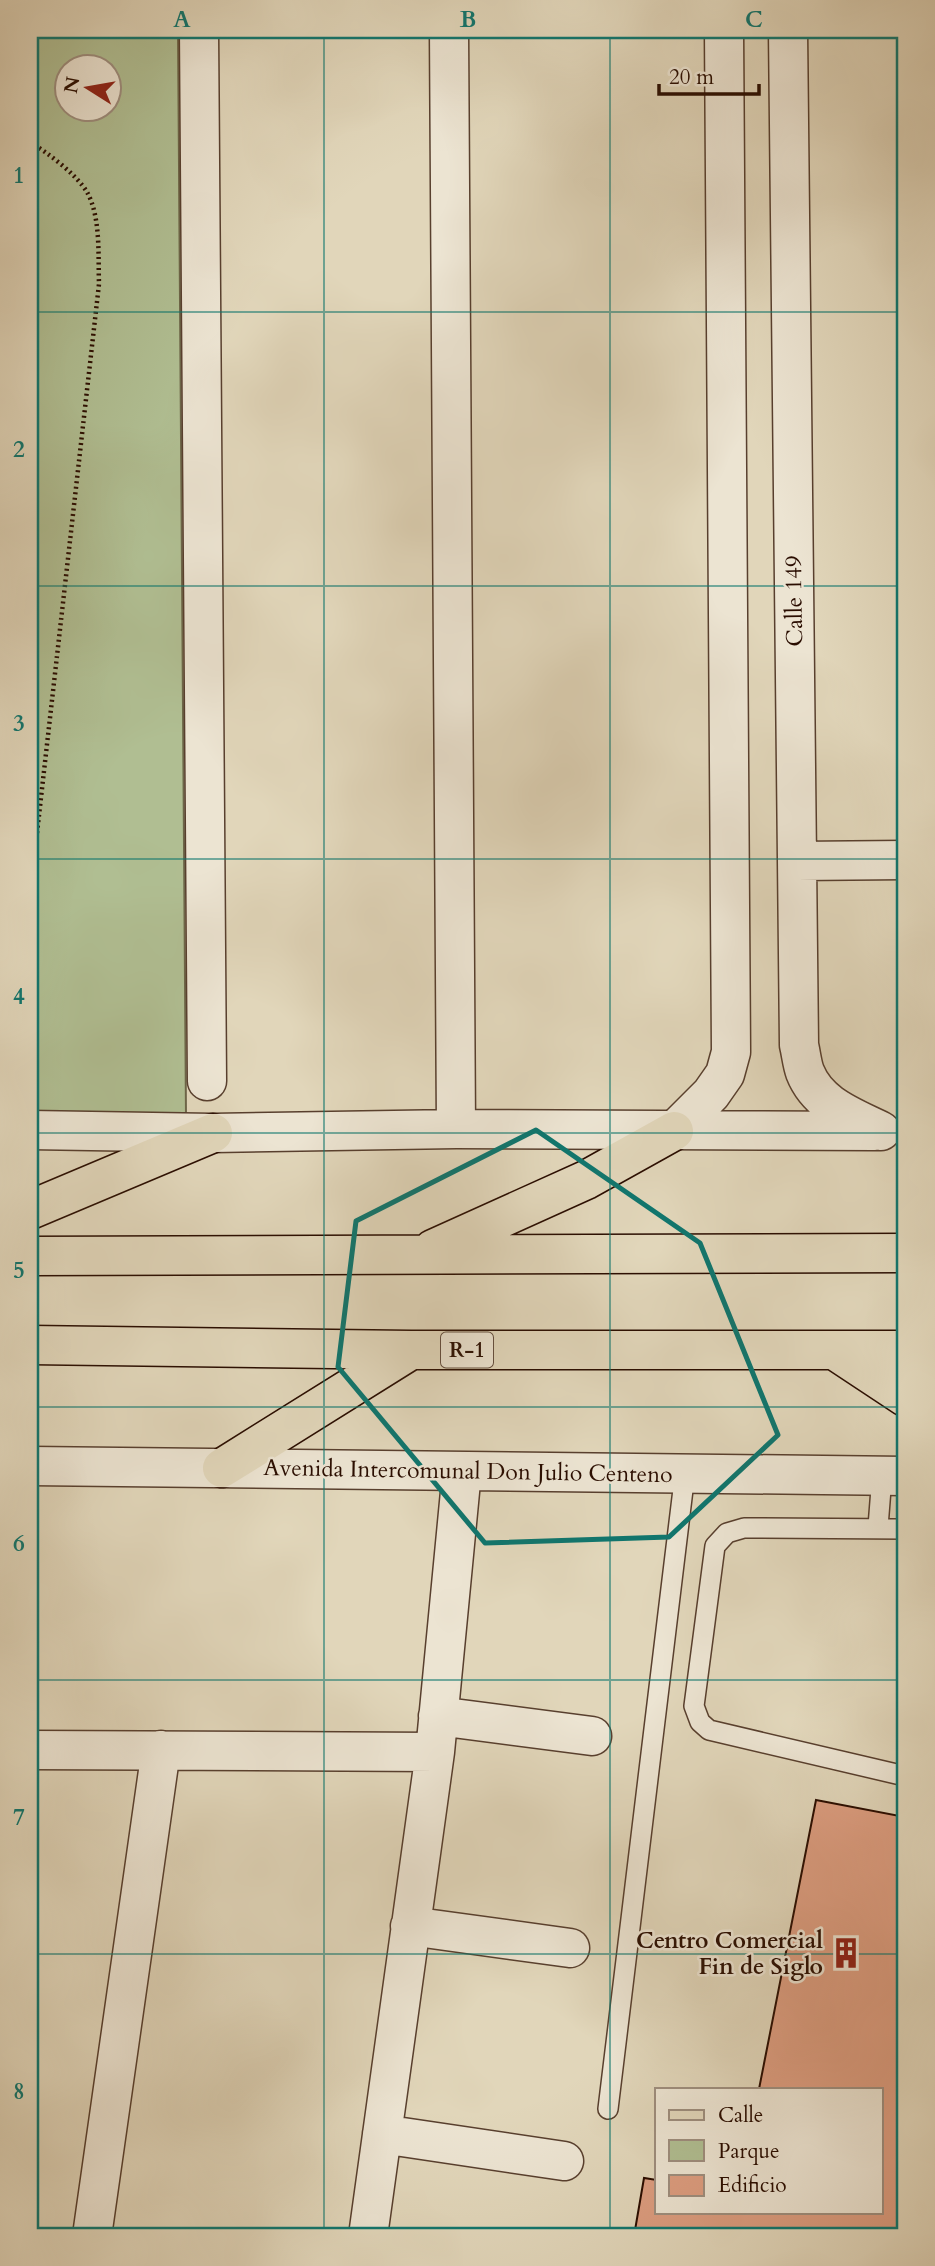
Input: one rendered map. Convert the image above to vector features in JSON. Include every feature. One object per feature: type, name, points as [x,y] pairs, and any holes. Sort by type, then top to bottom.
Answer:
[{"type":"main road","points":[[418,1255],[586,1180],[674,1131]]},
{"type":"main road","points":[[30,1210],[213,1133]]},
{"type":"main road","points":[[30,1256],[905,1253]]},
{"type":"main road","name":"R-1","points":[[30,1345],[411,1350],[905,1350]]},
{"type":"main road","points":[[222,1468],[411,1350]]},
{"type":"main road","points":[[837,1352],[905,1397]]},
{"type":"street","points":[[199,30],[207,1081]]},
{"type":"street","points":[[449,30],[456,1129]]},
{"type":"street","points":[[674,1131],[711,1094],[725,1074],[731,1052],[724,30]]},
{"type":"street","name":"Calle 149","points":[[788,30],[799,1045],[805,1072],[820,1097],[842,1112],[893,1130]]},
{"type":"street","points":[[796,861],[905,860]]},
{"type":"street","points":[[30,1130],[213,1133],[456,1129],[893,1130]]},
{"type":"street","name":"Avenida Intercomunal Don Julio Centeno","points":[[30,1465],[893,1476]]},
{"type":"street","points":[[368,2236],[437,1734],[462,1471]]},
{"type":"street","points":[[30,1749],[161,1750],[437,1734],[592,1736]]},
{"type":"street","points":[[92,2236],[161,1750]]},
{"type":"street","points":[[410,1926],[569,1948]]},
{"type":"street","points":[[382,2134],[564,2161]]},
{"type":"lane","points":[[608,2109],[685,1473]]},
{"type":"lane","points":[[878,1527],[893,1476]]},
{"type":"lane","points":[[905,1529],[744,1528],[727,1533],[715,1546],[694,1706],[700,1722],[709,1730],[905,1776]]},
{"type":"path","points":[[30,45],[32,30]]},
{"type":"path","points":[[30,142],[56,159],[87,192],[97,224],[99,284],[30,895]]},
{"type":"highlighted area","points":[[536,1130],[700,1243],[778,1435],[669,1537],[485,1543],[338,1367],[356,1221]]},
{"type":"green space","points":[[30,30],[178,30],[186,1116],[30,1116]]},
{"type":"building","name":"Centro Comercial Fin de Siglo","points":[[816,1800],[905,1817],[905,2236],[634,2236],[644,2178],[655,2180],[655,2214],[883,2214],[883,2088],[759,2088]]},
{"type":"place","name":"Centro Comercial Fin de Siglo","points":[[846,1953]]}]
